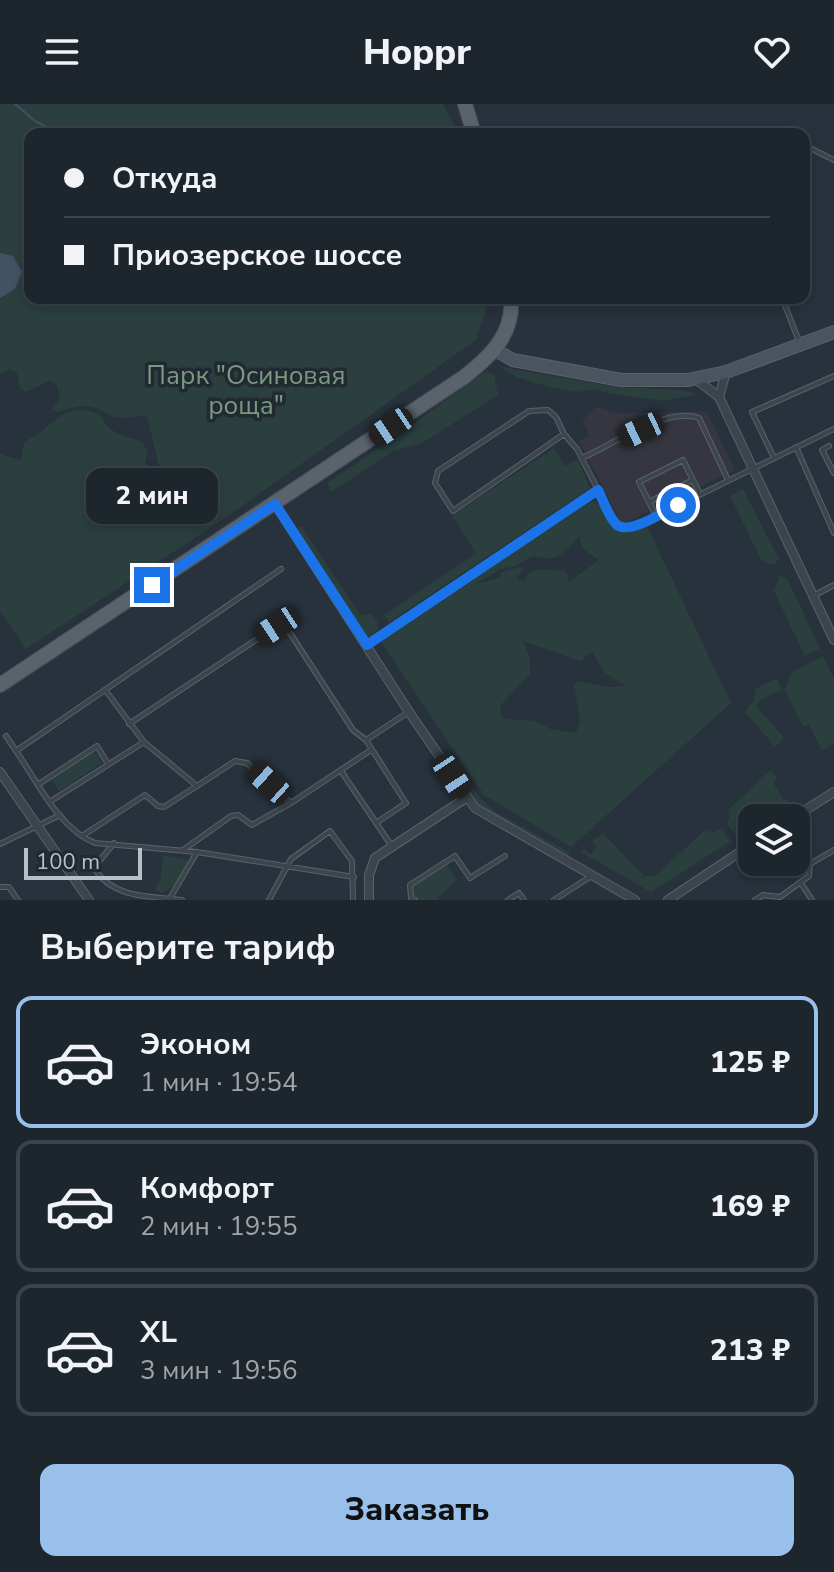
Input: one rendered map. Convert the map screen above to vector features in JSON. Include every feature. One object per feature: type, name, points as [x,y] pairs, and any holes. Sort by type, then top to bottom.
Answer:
[{"type":"main road","points":[[465,104],[472,128]]},
{"type":"main road","points":[[0,685],[464,377],[495,350],[508,329],[511,304]]},
{"type":"main road","points":[[495,350],[513,360],[621,380],[697,380],[834,332]]},
{"type":"street","points":[[719,397],[726,372]]},
{"type":"street","points":[[697,380],[719,397],[834,640]]},
{"type":"street","points":[[275,504],[466,798],[486,816],[635,900]]},
{"type":"street","points":[[0,772],[89,900]]},
{"type":"street","points":[[810,807],[834,792]]},
{"type":"street","points":[[369,900],[370,866],[375,858],[466,798]]},
{"type":"street","points":[[668,900],[738,853]]},
{"type":"lane","points":[[810,148],[834,160]]},
{"type":"lane","points":[[784,304],[800,343]]},
{"type":"lane","points":[[774,458],[752,412],[834,376]]},
{"type":"lane","points":[[564,434],[453,511],[435,483],[438,471],[529,411],[548,410],[556,417],[582,458],[617,525],[626,528],[636,526],[834,429]]},
{"type":"lane","points":[[582,458],[667,418],[693,416],[699,418],[728,480]]},
{"type":"lane","points":[[829,446],[822,450],[834,473]]},
{"type":"lane","points":[[796,447],[834,533]]},
{"type":"lane","points":[[656,516],[639,482],[683,460],[700,494]]},
{"type":"lane","points":[[649,502],[693,480]]},
{"type":"lane","points":[[367,645],[598,490]]},
{"type":"lane","points":[[16,751],[281,569]]},
{"type":"lane","points":[[813,596],[834,585]]},
{"type":"lane","points":[[129,724],[277,626],[288,630],[353,730],[366,740],[406,803],[376,823]]},
{"type":"lane","points":[[106,690],[144,742],[197,786]]},
{"type":"lane","points":[[366,740],[409,712]]},
{"type":"lane","points":[[6,736],[60,815],[81,836],[95,843],[183,850],[354,877]]},
{"type":"lane","points":[[51,801],[144,742]]},
{"type":"lane","points":[[39,784],[97,746],[108,765]]},
{"type":"lane","points":[[183,850],[231,816],[238,815],[252,825],[372,750]]},
{"type":"lane","points":[[81,836],[145,795],[164,807],[235,761],[247,763],[291,803]]},
{"type":"lane","points":[[341,770],[391,845]]},
{"type":"lane","points":[[0,844],[60,815]]},
{"type":"lane","points":[[269,900],[291,859],[330,831],[352,861],[353,900]]},
{"type":"lane","points":[[114,843],[97,864],[96,871],[103,880],[123,892],[182,900]]},
{"type":"lane","points":[[810,864],[834,850]]},
{"type":"lane","points":[[170,898],[197,852]]},
{"type":"lane","points":[[415,900],[411,898],[410,885],[455,856],[470,878],[505,856]]},
{"type":"lane","points":[[554,900],[593,875]]},
{"type":"lane","points":[[755,900],[763,895],[780,897],[809,876]]},
{"type":"lane","points":[[801,883],[812,900]]},
{"type":"lane","points":[[0,887],[9,887],[18,900]]},
{"type":"lane","points":[[508,900],[519,893],[524,900]]},
{"type":"shaded area","points":[[596,407],[618,413],[707,412],[735,470],[624,523],[579,441],[589,436],[582,421]]},
{"type":"green space","name":"Парк \"Осиновая роща\"","points":[[0,104],[443,104],[456,128],[24,128],[24,304],[487,304],[476,340],[228,516],[26,649],[0,611],[0,454],[21,460],[24,442],[68,412],[78,410],[101,416],[108,427],[142,442],[148,453],[145,461],[148,469],[159,466],[147,417],[117,418],[87,406],[58,412],[53,409],[60,397],[56,384],[49,381],[26,392],[20,388],[17,373],[10,369],[0,374]]},
{"type":"green space","points":[[497,366],[616,387],[681,390],[694,395],[663,401],[596,389],[578,392],[517,377]]},
{"type":"green space","points":[[486,371],[494,375],[498,395],[422,443],[393,451],[333,491],[330,490],[327,483]]},
{"type":"green space","points":[[554,448],[565,466],[577,459],[590,488],[389,622],[384,615],[476,553],[452,516]]},
{"type":"green space","points":[[743,489],[779,559],[774,565],[762,561],[730,496]]},
{"type":"green space","points":[[594,501],[602,506],[616,529],[622,531],[646,524],[731,703],[571,847],[484,795],[381,642]],"holes":[[[579,537],[583,549],[599,560],[571,580],[567,581],[569,577],[564,571],[538,569],[528,574],[525,581],[516,579],[524,569],[518,568],[501,572],[500,578],[476,584],[501,569],[515,566],[533,556],[549,559],[559,556]],[[523,641],[580,661],[592,652],[604,672],[625,686],[609,687],[577,681],[574,685],[580,721],[576,733],[550,729],[535,721],[502,719],[500,706],[530,674],[530,657]]]},
{"type":"green space","points":[[301,526],[361,616],[370,614],[377,621],[378,630],[367,638],[296,530]]},
{"type":"green space","points":[[779,576],[787,578],[820,648],[805,656],[774,591]]},
{"type":"green space","points":[[823,656],[834,679],[834,743],[822,751],[809,724],[803,727],[785,690],[792,672]]},
{"type":"green space","points":[[777,678],[782,690],[760,700],[757,707],[784,738],[775,747],[745,712],[754,700],[755,689]]},
{"type":"green space","points":[[94,751],[102,763],[59,791],[51,779]]},
{"type":"green space","points":[[460,770],[480,798],[497,813],[571,853],[566,857],[488,814],[475,802],[457,776]]},
{"type":"green space","points":[[771,770],[777,777],[774,784],[783,799],[791,800],[785,804],[738,804],[737,836],[727,824],[730,816],[728,810]]},
{"type":"green space","points":[[721,829],[731,841],[651,892],[581,852],[584,849],[590,854],[597,847],[592,841],[603,833],[644,876],[655,876],[704,831]]},
{"type":"green space","points":[[163,855],[188,860],[174,884],[161,893],[155,888],[161,878]]},
{"type":"green space","points":[[445,863],[457,879],[436,900],[411,898],[410,885]]},
{"type":"water","points":[[0,253],[13,256],[22,272],[15,289],[0,298]]},
{"type":"waterway","points":[[15,104],[49,128]]},
{"type":"route","points":[[152,585],[275,504],[367,645],[598,490],[617,525],[626,528],[678,505]]}]
